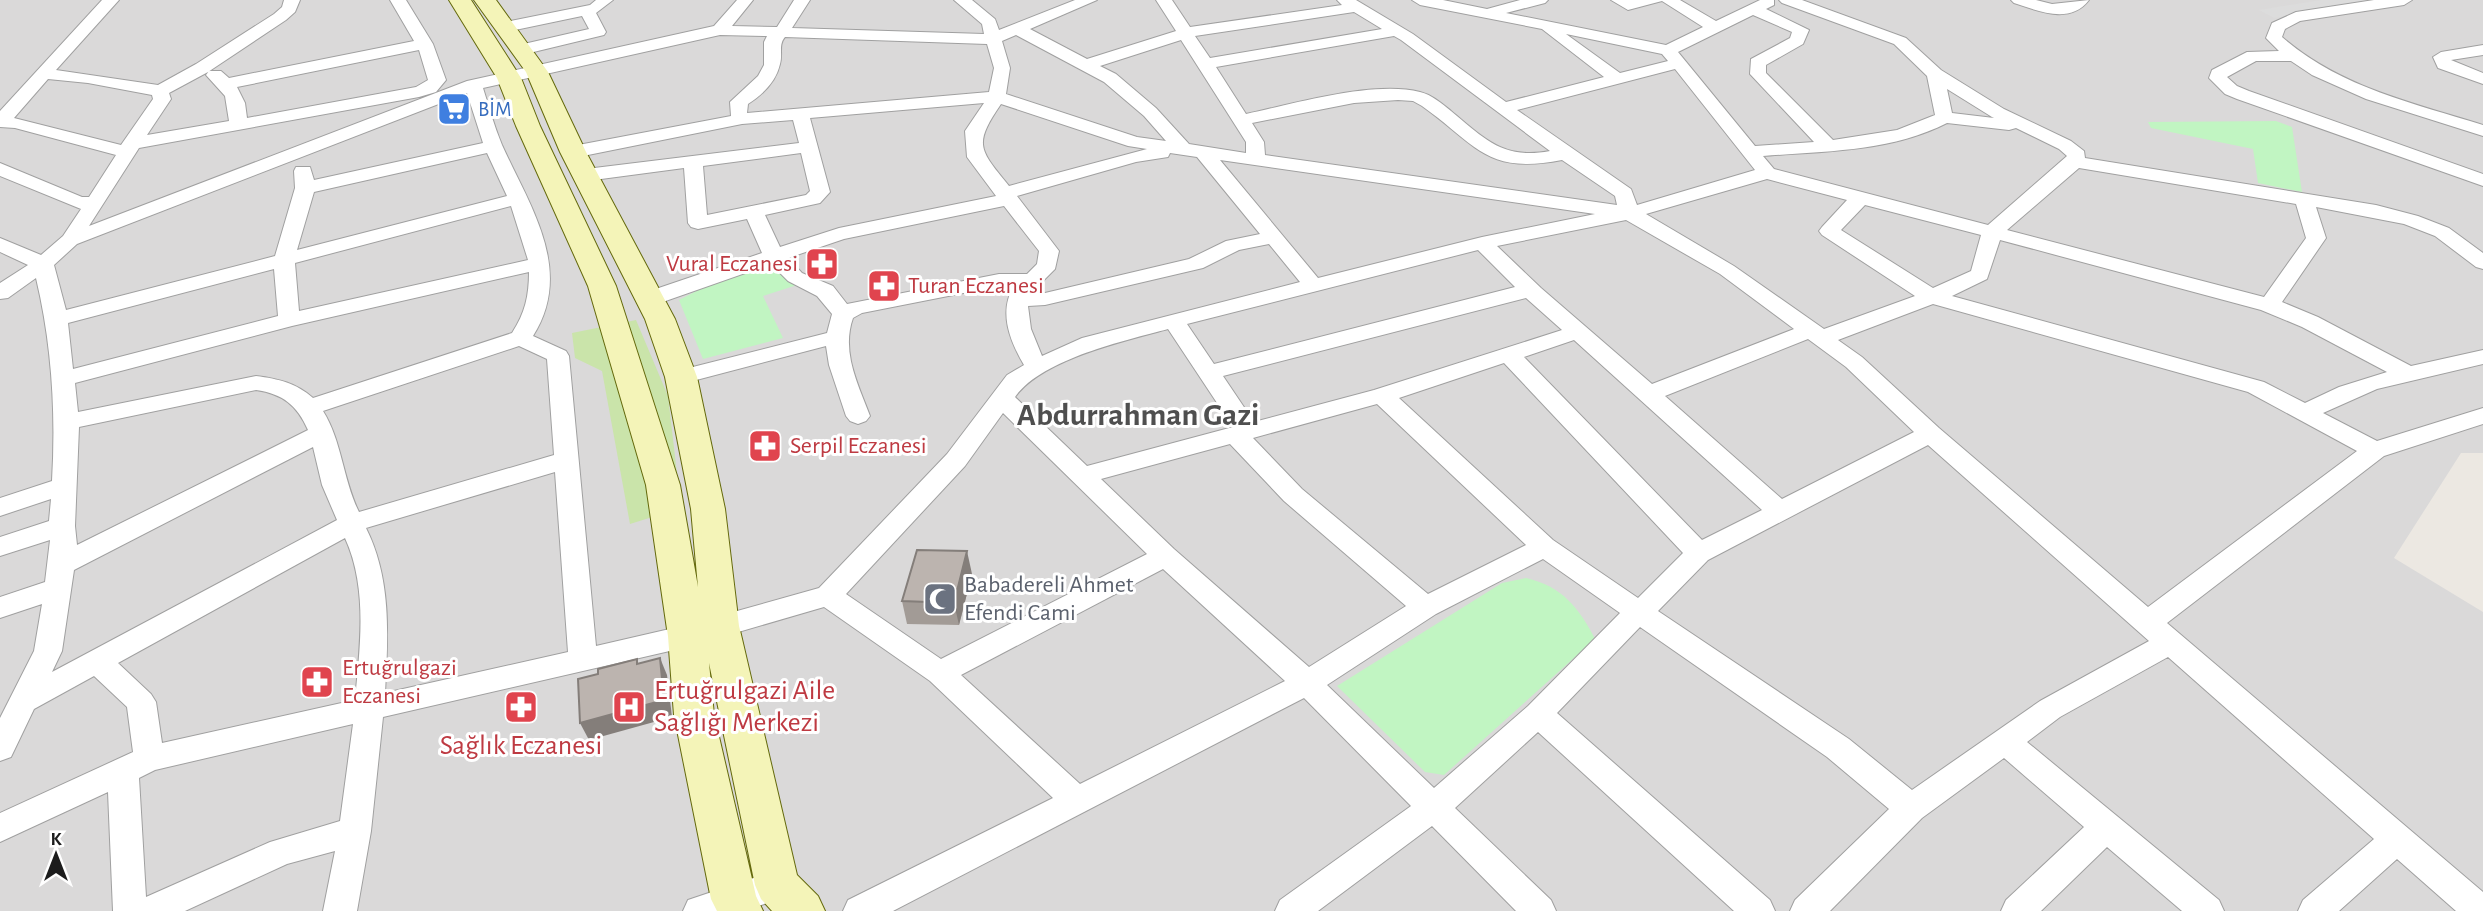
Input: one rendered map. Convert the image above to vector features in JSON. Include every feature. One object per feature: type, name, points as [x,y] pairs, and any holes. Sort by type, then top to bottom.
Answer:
[{"type":"street","points":[[0,122],[111,0]]},
{"type":"street","points":[[44,74],[88,78],[160,91],[202,68],[287,11],[292,0]]},
{"type":"street","points":[[0,122],[128,148],[426,90],[437,79],[425,44],[398,0]]},
{"type":"street","points":[[460,0],[518,57],[528,126],[602,286],[663,485],[687,636],[694,715],[737,905]]},
{"type":"street","points":[[485,0],[579,164],[660,318],[681,377],[708,509],[720,626],[777,885],[802,911]]},
{"type":"street","points":[[70,240],[473,85],[587,11],[599,7],[605,0]]},
{"type":"street","points":[[720,30],[745,0]]},
{"type":"street","points":[[742,119],[738,113],[739,102],[763,82],[773,62],[773,40],[802,0]]},
{"type":"street","points":[[962,0],[989,22],[1002,68],[998,97],[974,131],[976,157],[1049,251],[1047,268],[1021,291],[1019,300],[1018,324],[1024,348],[1037,366]]},
{"type":"street","points":[[518,57],[720,30],[992,39],[1089,0]]},
{"type":"street","points":[[1164,0],[1255,142],[1256,159]]},
{"type":"street","points":[[1420,0],[1544,25],[1673,57],[1767,173]]},
{"type":"street","points":[[1484,13],[1540,0]]},
{"type":"street","points":[[1619,0],[1628,5],[1655,0]]},
{"type":"street","points":[[1670,0],[1716,28]]},
{"type":"street","points":[[1504,108],[1617,79],[1673,57],[1716,28],[1771,0]]},
{"type":"street","points":[[1649,394],[1816,334],[1932,297],[1980,275],[1992,232],[2075,162],[2077,155],[2065,145],[1998,113],[1936,74],[1900,41],[1787,0]]},
{"type":"street","points":[[2019,0],[2057,10],[2073,9],[2081,0]]},
{"type":"street","points":[[2404,0],[2296,17],[2278,26],[2274,38],[2291,56],[2312,70],[2344,84],[2483,131]]},
{"type":"street","points":[[1086,65],[1185,33],[1351,4],[1397,31],[1564,154],[1624,193],[1629,213]]},
{"type":"street","points":[[1753,9],[1801,30],[1797,41],[1757,63],[1758,74],[1827,144]]},
{"type":"street","points":[[518,57],[598,32],[587,11]]},
{"type":"street","points":[[1544,25],[1617,79]]},
{"type":"street","points":[[1017,29],[1110,78],[1140,103],[1194,151],[1313,285]]},
{"type":"street","points":[[1205,64],[1397,31]]},
{"type":"street","points":[[227,84],[425,44]]},
{"type":"street","points":[[2483,50],[2441,57],[2444,64],[2483,79]]},
{"type":"street","points":[[2291,56],[2253,56],[2218,74],[2218,78],[2231,90],[2243,95],[2483,180]]},
{"type":"street","points":[[202,68],[227,84],[236,99],[239,125]]},
{"type":"street","points":[[1936,74],[1944,117]]},
{"type":"street","points":[[309,407],[520,338],[533,324],[540,281],[538,264],[520,198],[494,146],[473,85]]},
{"type":"street","points":[[0,293],[43,264],[70,240],[162,99],[160,91]]},
{"type":"street","points":[[1241,120],[1346,101],[1412,96],[1426,100],[1482,146],[1503,157],[1526,162],[1564,154]]},
{"type":"street","points":[[579,164],[742,119],[998,97],[1134,142],[1629,213],[1727,270],[1854,362],[1930,434],[2472,906]]},
{"type":"street","points":[[692,162],[698,223],[813,199],[820,192],[800,114]]},
{"type":"street","points":[[1750,152],[1896,138],[1927,128],[1944,117],[2034,130]]},
{"type":"street","points":[[304,188],[494,146]]},
{"type":"street","points":[[579,164],[692,162],[808,147]]},
{"type":"street","points":[[649,299],[839,234],[1008,196],[1134,157],[1194,151]]},
{"type":"street","points":[[289,320],[284,259],[304,188],[301,153]]},
{"type":"street","points":[[2075,162],[2376,211],[2442,232],[2483,263]]},
{"type":"street","points":[[0,169],[80,203],[97,202]]},
{"type":"street","points":[[0,828],[136,765],[687,636],[828,596],[956,460],[1003,400],[1015,380],[1037,366],[1090,343],[1482,243],[1629,213],[1767,173],[2270,304],[2409,374]]},
{"type":"street","points":[[57,318],[520,198]]},
{"type":"street","points":[[1860,198],[1829,231],[1932,297],[2256,387],[2375,450]]},
{"type":"street","points":[[2270,304],[2316,238],[2304,199]]},
{"type":"street","points":[[754,213],[773,256],[795,277],[825,291],[843,314]]},
{"type":"street","points":[[1019,300],[1045,299],[1196,264],[1246,240],[1273,237]]},
{"type":"street","points":[[1482,243],[1530,290],[1779,512]]},
{"type":"street","points":[[0,244],[43,264]]},
{"type":"street","points":[[1,746],[48,651],[64,548],[62,526],[67,422],[57,318],[43,264]]},
{"type":"street","points":[[63,379],[289,320],[538,264]]},
{"type":"street","points":[[858,416],[838,356],[836,337],[843,314],[856,308],[999,280],[1032,280]]},
{"type":"street","points":[[1210,372],[1530,290]]},
{"type":"street","points":[[1174,321],[1210,372],[1241,433],[1293,495],[1426,607]]},
{"type":"street","points":[[1081,476],[1382,394],[1578,332]]},
{"type":"street","points":[[681,377],[836,337]]},
{"type":"street","points":[[520,338],[558,356],[583,659]]},
{"type":"street","points":[[1508,355],[1699,553]]},
{"type":"street","points":[[2305,413],[2353,389],[2483,357]]},
{"type":"street","points":[[67,422],[211,390],[256,383],[285,386],[309,407],[321,433],[338,492],[368,564],[374,608],[370,710],[355,831],[340,911]]},
{"type":"street","points":[[1382,394],[1544,547],[1838,748],[1911,808]]},
{"type":"street","points":[[1003,400],[1165,556],[1307,683],[1436,806],[1539,911]]},
{"type":"street","points":[[1807,911],[1911,808],[2003,740],[2158,633],[2375,450],[2483,416]]},
{"type":"street","points":[[0,608],[321,433]]},
{"type":"street","points":[[1292,911],[1436,806],[1538,714],[1699,553],[1930,434]]},
{"type":"street","points":[[23,701],[352,523],[567,460]]},
{"type":"street","points":[[0,507],[64,486]]},
{"type":"street","points":[[0,547],[62,526]]},
{"type":"street","points":[[860,911],[1307,683],[1426,607],[1544,547]]},
{"type":"street","points":[[940,673],[1165,556]]},
{"type":"street","points":[[828,596],[940,673],[1077,801]]},
{"type":"street","points":[[96,660],[141,702],[130,911]]},
{"type":"street","points":[[1538,714],[1758,911]]},
{"type":"street","points":[[2003,740],[2207,911]]},
{"type":"street","points":[[2024,909],[2107,826]]},
{"type":"street","points":[[150,911],[281,852],[355,831]]},
{"type":"street","points":[[2315,911],[2397,839]]},
{"type":"street","points":[[700,911],[737,905],[777,885]]},
{"type":"shaded area","points":[[0,0],[2483,0],[2483,453],[2461,453],[2394,558],[2483,612],[2483,911],[0,911]]},
{"type":"shaded area","points":[[2321,0],[2382,0],[2274,18],[2259,10]]},
{"type":"green space","points":[[2276,121],[2292,127],[2302,192],[2258,183],[2253,149],[2151,128],[2148,122]]},
{"type":"green space","points":[[771,263],[797,285],[763,296],[783,338],[703,359],[679,300],[712,283]]},
{"type":"green space","points":[[636,320],[668,396],[681,508],[630,524],[602,371],[575,358],[572,333]]},
{"type":"green space","points":[[1526,578],[1550,587],[1568,600],[1595,639],[1444,775],[1425,772],[1337,686],[1502,583]]},
{"type":"building","points":[[917,550],[967,551],[954,603],[902,601]]},
{"type":"building","points":[[660,658],[664,700],[580,723],[578,679],[598,674],[598,669],[637,659],[637,664]]},
{"type":"place","name":"BİM","points":[[454,109]]},
{"type":"place","name":"Vural Eczanesi","points":[[822,264]]},
{"type":"place","name":"Turan Eczanesi","points":[[884,286]]},
{"type":"place","name":"Serpil Eczanesi","points":[[765,446]]},
{"type":"place","name":"Babadereli Ahmet Efendi Cami","points":[[940,599]]},
{"type":"place","name":"Ertuğrulgazi Eczanesi","points":[[317,682]]},
{"type":"place","name":"Sağlık Eczanesi","points":[[521,707]]},
{"type":"place","name":"Ertuğrulgazi Aile Sağlığı Merkezi","points":[[629,707]]},
{"type":"district","name":"Abdurrahman Gazi","points":[[1138,415]]}]
